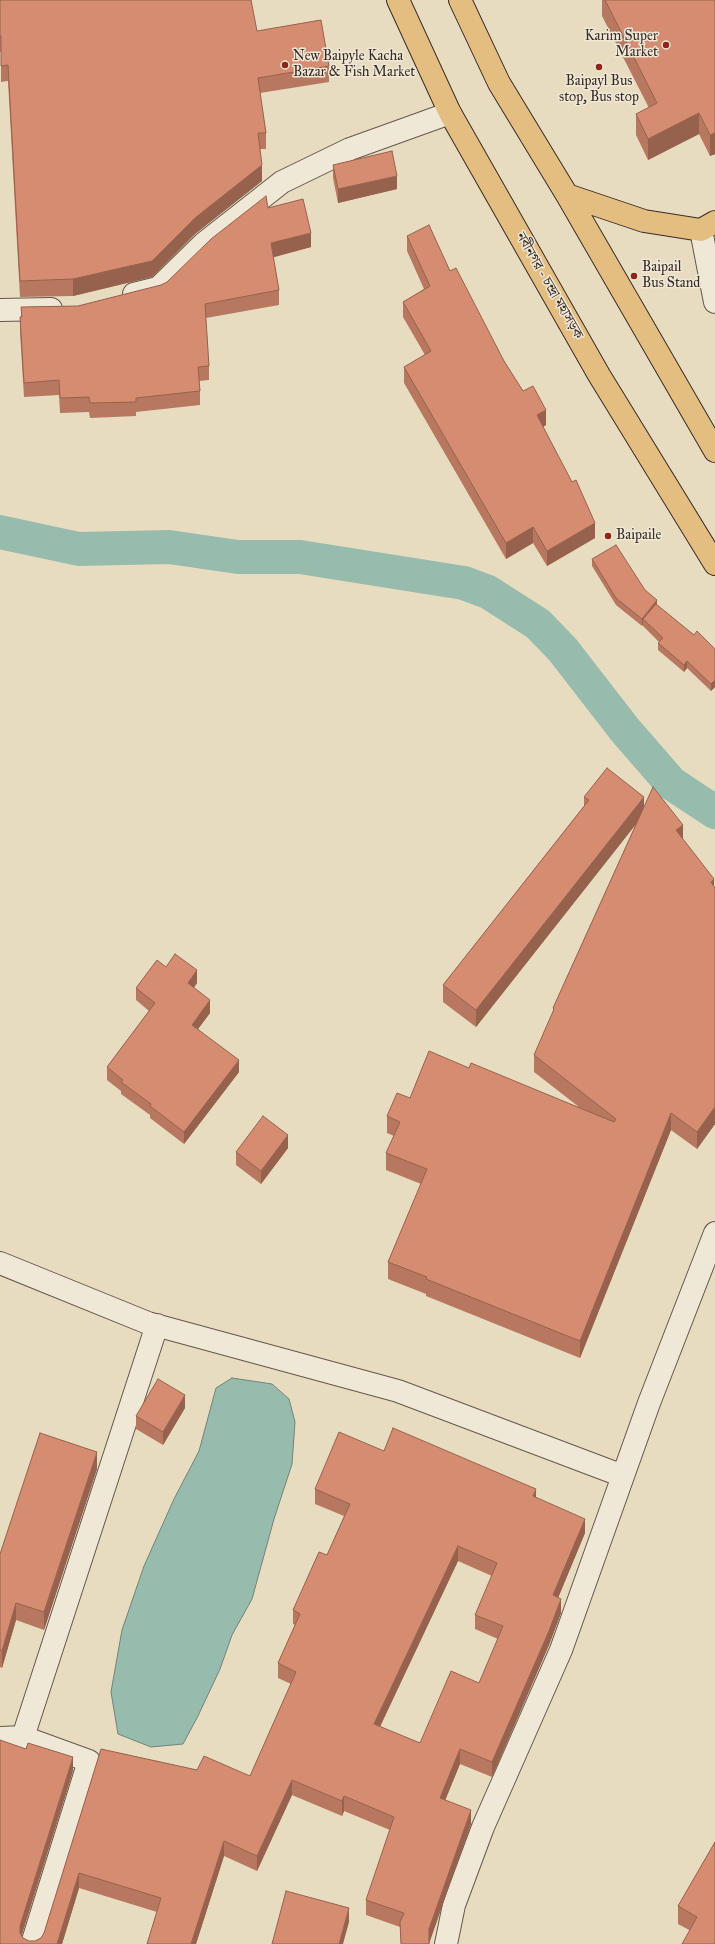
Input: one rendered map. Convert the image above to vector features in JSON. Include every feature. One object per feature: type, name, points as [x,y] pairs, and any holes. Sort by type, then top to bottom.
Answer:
[{"type":"highway","name":"নবীনগর - চন্দ্রা মহাসড়ক","points":[[398,0],[450,113],[599,374],[715,564]]},
{"type":"highway","points":[[460,0],[499,83],[567,194],[715,451]]},
{"type":"highway","points":[[567,194],[644,221],[708,226]]},
{"type":"street","points":[[113,299],[158,288],[203,244],[282,182],[350,149],[450,113]]},
{"type":"street","points":[[708,226],[715,302]]},
{"type":"street","points":[[0,310],[68,308]]},
{"type":"street","points":[[446,1944],[454,1905],[483,1827],[561,1650],[649,1403],[715,1233]]},
{"type":"street","points":[[0,1263],[157,1325],[398,1391],[623,1476]]},
{"type":"street","points":[[24,1737],[157,1325]]},
{"type":"street","points":[[0,1738],[24,1737],[89,1761],[32,1944]]},
{"type":"shaded area","points":[[232,1378],[272,1384],[289,1399],[295,1422],[292,1464],[274,1519],[252,1599],[232,1635],[220,1669],[198,1716],[183,1744],[151,1747],[118,1734],[111,1692],[122,1630],[144,1566],[174,1499],[199,1451],[216,1388]]},
{"type":"building","points":[[0,0],[251,0],[257,31],[321,20],[329,66],[258,78],[266,133],[258,133],[262,165],[195,218],[152,261],[73,279],[20,281],[8,65],[1,66]]},
{"type":"building","name":"Karim Super Market","points":[[605,0],[715,0],[715,133],[710,135],[699,113],[648,139],[636,114],[657,103]]},
{"type":"building","points":[[392,151],[397,176],[338,189],[333,165]]},
{"type":"building","points":[[266,196],[268,208],[303,199],[311,233],[271,243],[279,290],[205,304],[209,366],[198,367],[200,391],[136,398],[136,402],[90,403],[89,397],[60,398],[59,380],[24,383],[20,317],[22,317],[21,307],[78,306],[161,285],[167,282],[211,239]]},
{"type":"building","points":[[429,225],[450,271],[456,268],[504,361],[523,391],[533,386],[546,410],[537,415],[572,482],[576,480],[595,523],[547,551],[533,527],[506,543],[404,367],[431,351],[403,302],[430,286],[407,236]]},
{"type":"building","points":[[616,545],[645,590],[657,600],[642,619],[616,598],[592,559]]},
{"type":"building","points":[[656,604],[694,635],[697,631],[715,649],[715,680],[711,684],[687,661],[684,665],[658,643],[663,638],[643,619]]},
{"type":"building","points":[[607,768],[644,797],[476,1010],[443,985],[589,800],[584,797]]},
{"type":"building","points":[[653,787],[683,825],[676,830],[714,879],[711,882],[715,888],[715,1107],[697,1132],[671,1113],[580,1341],[426,1279],[427,1277],[388,1262],[427,1169],[386,1153],[400,1122],[387,1116],[397,1093],[410,1098],[429,1051],[469,1068],[471,1063],[614,1122],[616,1119],[534,1055],[554,1009],[553,1008]]},
{"type":"building","points":[[175,954],[197,970],[188,983],[210,1000],[192,1025],[239,1060],[184,1132],[150,1106],[151,1104],[121,1082],[123,1080],[107,1067],[155,1003],[136,988],[157,960],[166,967]]},
{"type":"building","points":[[263,1116],[288,1135],[261,1171],[236,1152]]},
{"type":"building","points":[[158,1379],[185,1395],[163,1432],[136,1416]]},
{"type":"building","points":[[393,1428],[536,1489],[533,1496],[585,1519],[553,1595],[561,1599],[549,1631],[492,1762],[460,1749],[440,1798],[471,1810],[429,1929],[429,1944],[401,1944],[400,1922],[404,1913],[366,1900],[394,1817],[344,1796],[342,1801],[292,1780],[257,1856],[224,1841],[191,1944],[147,1944],[161,1898],[79,1873],[57,1944],[0,1944],[0,1740],[26,1749],[28,1743],[73,1757],[20,1926],[20,1933],[23,1938],[29,1941],[35,1941],[41,1938],[44,1933],[101,1749],[197,1770],[204,1756],[250,1776],[296,1672],[278,1663],[300,1614],[293,1610],[319,1552],[327,1555],[350,1504],[315,1489],[339,1432],[384,1451]],"holes":[[[458,1546],[497,1563],[475,1615],[503,1626],[479,1683],[451,1671],[420,1743],[374,1724]]]},
{"type":"building","points":[[40,1433],[97,1452],[44,1612],[16,1603],[2,1651],[0,1650],[0,1554]]},
{"type":"building","points":[[715,1842],[715,1944],[682,1944],[697,1917],[678,1906]]},
{"type":"building","points":[[286,1891],[349,1908],[339,1944],[272,1944]]},
{"type":"waterway","points":[[0,532],[79,549],[169,547],[238,557],[300,557],[464,583],[488,592],[538,624],[563,650],[625,730],[671,783],[715,812]]},
{"type":"place","name":"Karim Super Market","points":[[666,45]]},
{"type":"place","name":"New Baipyle Kacha Bazar & Fish Market","points":[[285,65]]},
{"type":"place","name":"Baipayl Bus stop, Bus stop","points":[[599,67]]},
{"type":"place","name":"Baipail Bus Stand","points":[[634,276]]},
{"type":"place","name":"Baipaile","points":[[608,536]]}]
